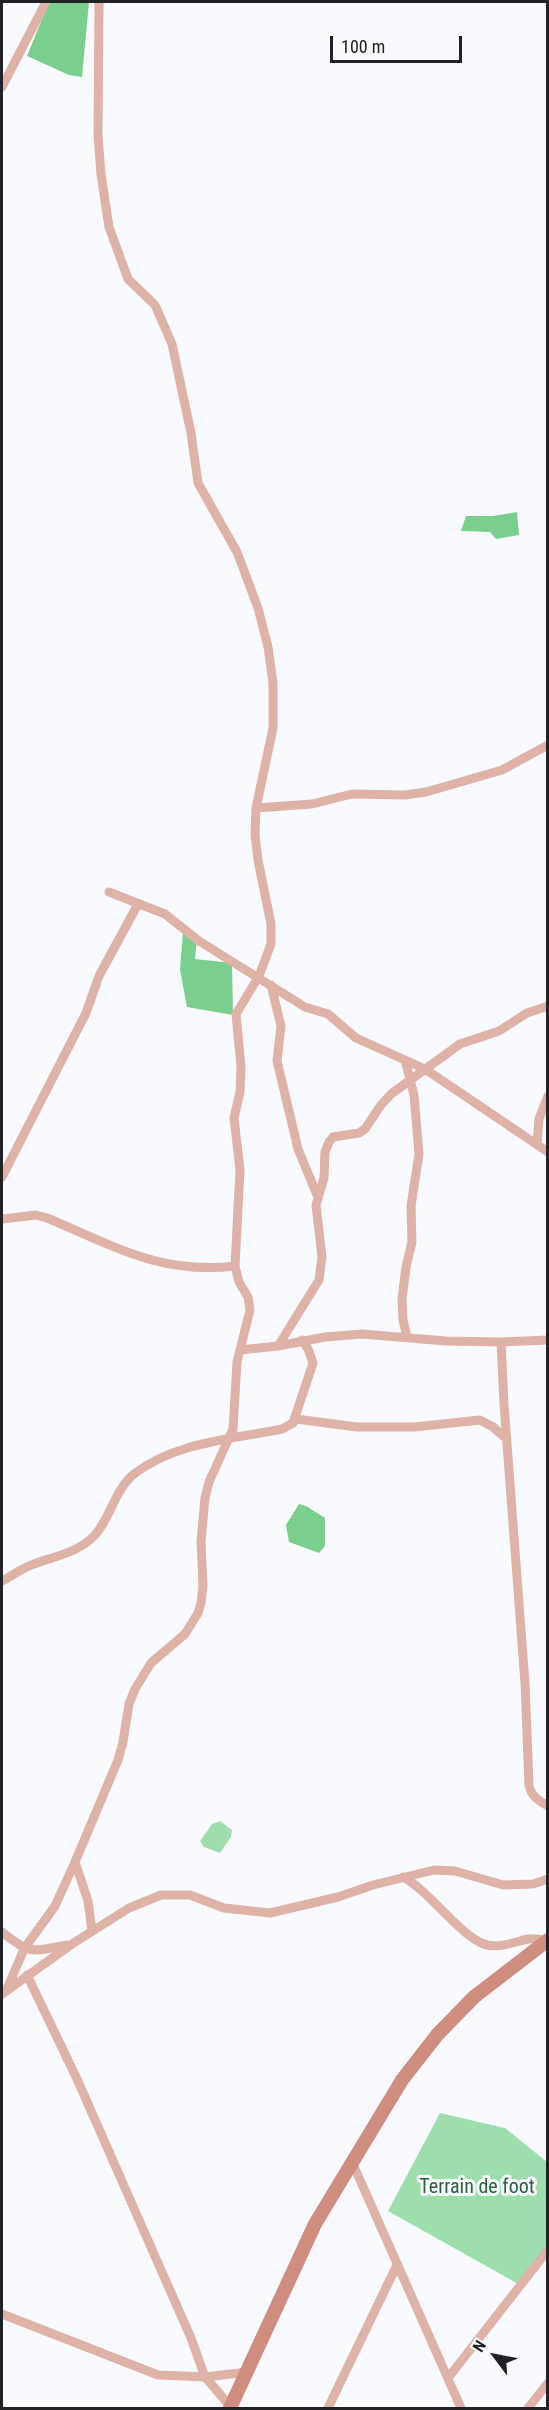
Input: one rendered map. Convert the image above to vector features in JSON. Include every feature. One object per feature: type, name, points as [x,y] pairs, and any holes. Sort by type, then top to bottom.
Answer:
[{"type":"main road","points":[[231,2408],[315,2224],[402,2080],[437,2035],[483,1989],[547,1940]]},
{"type":"street","points":[[2,87],[46,2]]},
{"type":"street","points":[[4,1992],[24,1949],[55,1906],[75,1862],[118,1761],[129,1704],[138,1682],[151,1663],[185,1634],[198,1613],[203,1586],[201,1541],[206,1498],[209,1482],[230,1439],[235,1417],[236,1372],[250,1310],[248,1297],[239,1282],[235,1266],[240,1170],[234,1118],[240,1092],[241,1074],[236,1022],[240,1005],[259,976],[271,944],[271,924],[258,860],[256,808],[273,728],[273,683],[268,646],[258,608],[237,552],[198,483],[189,422],[172,344],[154,305],[128,279],[109,227],[98,136],[99,2]]},
{"type":"street","points":[[256,808],[312,804],[352,794],[405,795],[426,792],[502,770],[548,745]]},
{"type":"street","points":[[110,892],[165,915],[199,941],[259,976],[305,1007],[328,1014],[356,1038],[426,1069],[548,1152]]},
{"type":"street","points":[[2,1177],[87,1013],[99,976],[138,904]]},
{"type":"street","points":[[271,985],[281,1026],[277,1061],[298,1149],[317,1195]]},
{"type":"street","points":[[278,1346],[319,1280],[322,1257],[315,1214],[317,1195],[324,1178],[325,1152],[328,1142],[333,1137],[365,1130],[386,1100],[410,1078],[460,1044],[500,1031],[527,1013],[548,1006]]},
{"type":"street","points":[[405,1060],[414,1095],[419,1160],[411,1206],[412,1242],[402,1299],[407,1337]]},
{"type":"street","points":[[537,1144],[539,1119],[548,1096]]},
{"type":"street","points":[[2,1219],[26,1215],[46,1218],[110,1247],[172,1265],[221,1268],[235,1266]]},
{"type":"street","points":[[240,1350],[362,1334],[446,1341],[548,1340]]},
{"type":"street","points":[[296,1419],[302,1391],[313,1363],[309,1349],[302,1341]]},
{"type":"street","points":[[501,1342],[524,1671],[529,1785],[530,1792],[535,1798],[548,1806]]},
{"type":"street","points":[[2,1581],[32,1564],[62,1557],[92,1538],[126,1482],[144,1467],[171,1453],[282,1429],[296,1419],[357,1426],[414,1427],[480,1420],[507,1439]]},
{"type":"street","points":[[75,1862],[88,1901],[92,1931]]},
{"type":"street","points":[[4,1992],[72,1944],[129,1908],[161,1895],[190,1895],[224,1908],[270,1913],[338,1897],[424,1872],[445,1870],[468,1874],[503,1885],[533,1884],[548,1879]]},
{"type":"street","points":[[403,1877],[436,1904],[469,1936],[481,1943],[494,1946],[528,1940],[547,1940]]},
{"type":"street","points":[[2,1932],[24,1949],[35,1950],[72,1944]]},
{"type":"street","points":[[27,1975],[81,2088],[186,2328],[205,2377],[231,2408]]},
{"type":"street","points":[[352,2162],[461,2409]]},
{"type":"street","points":[[448,2378],[548,2250]]},
{"type":"street","points":[[328,2409],[397,2265]]},
{"type":"street","points":[[2,2314],[158,2375],[205,2377],[248,2372]]},
{"type":"street","points":[[545,2386],[548,2398]]},
{"type":"street","points":[[528,2409],[545,2386]]},
{"type":"green space","points":[[49,2],[89,2],[82,77],[69,75],[27,56]]},
{"type":"green space","points":[[517,512],[519,535],[496,539],[490,532],[461,531],[466,516],[493,516]]},
{"type":"green space","points":[[183,932],[197,939],[195,959],[232,963],[233,1015],[187,1007],[180,970]]},
{"type":"green space","points":[[299,1504],[325,1518],[325,1546],[319,1553],[289,1542],[286,1525]]},
{"type":"green space","points":[[220,1821],[232,1830],[231,1837],[220,1853],[204,1847],[200,1841],[212,1824]]},
{"type":"green space","name":"Terrain de foot","points":[[440,2113],[505,2128],[547,2162],[547,2250],[520,2285],[388,2211]]}]
